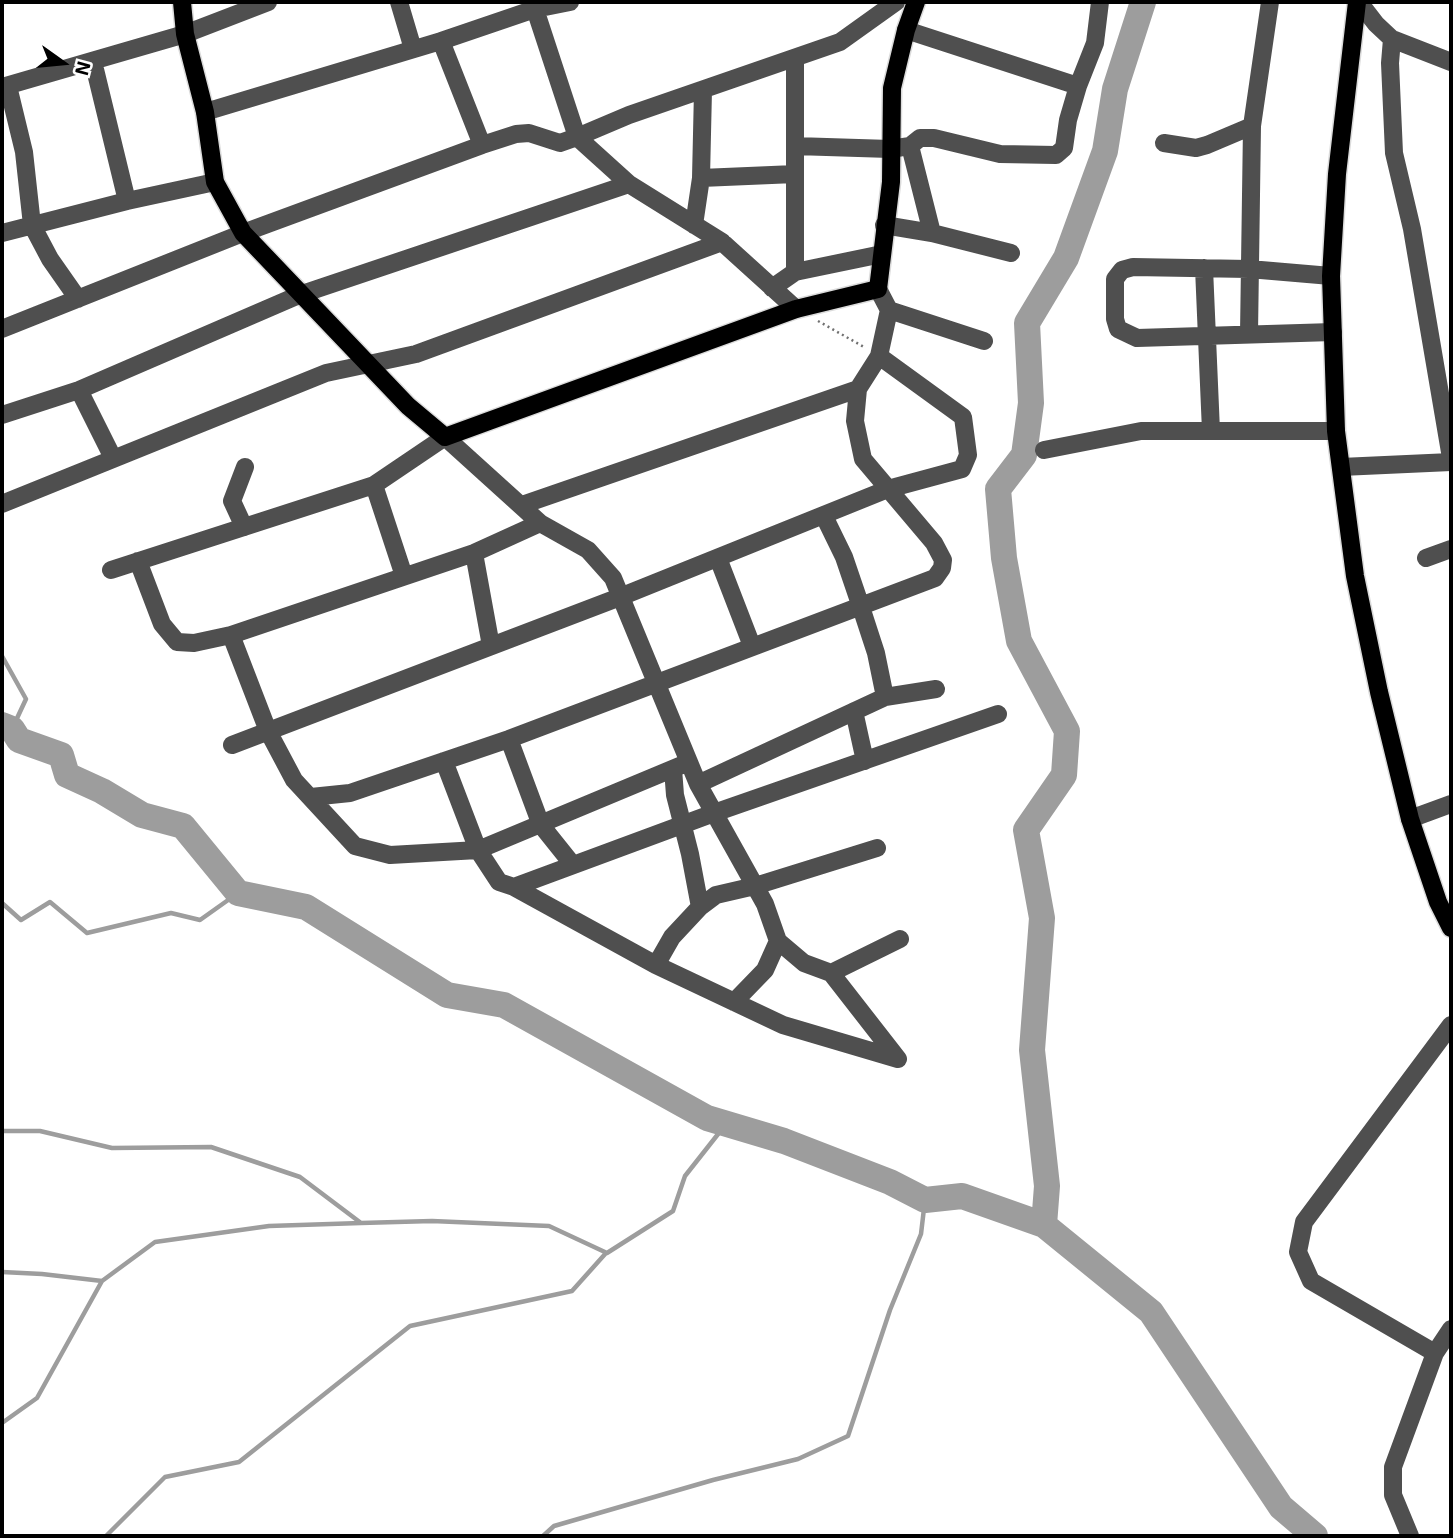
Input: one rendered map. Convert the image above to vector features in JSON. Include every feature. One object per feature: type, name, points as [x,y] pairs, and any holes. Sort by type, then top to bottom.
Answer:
[{"type":"main road","points":[[182,2],[185,34],[205,112],[215,182],[243,233],[299,295],[369,363],[408,406],[445,437],[796,309],[878,289],[891,183],[892,88],[906,30],[916,2]]},
{"type":"main road","points":[[1358,2],[1337,174],[1331,276],[1336,431],[1355,576],[1378,692],[1410,820],[1438,902],[1451,928]]},
{"type":"street","points":[[78,299],[50,260],[32,225],[24,152],[5,86],[185,34],[265,2]]},
{"type":"street","points":[[399,2],[413,49]]},
{"type":"street","points":[[205,112],[441,41],[535,9],[570,2]]},
{"type":"street","points":[[2,329],[243,233],[482,145],[516,134],[529,133],[560,143],[629,115],[840,42],[896,2]]},
{"type":"street","points":[[795,146],[890,149],[910,146],[919,138],[934,138],[1000,154],[1056,155],[1064,148],[1068,120],[1078,86],[1095,43],[1100,2]]},
{"type":"street","points":[[1249,334],[1252,126],[1270,2]]},
{"type":"street","points":[[1358,2],[1392,39],[1451,62]]},
{"type":"street","points":[[535,9],[577,137],[629,184],[722,242],[796,309]]},
{"type":"street","points":[[906,30],[1078,86]]},
{"type":"street","points":[[1341,467],[1451,460],[1412,229],[1394,153],[1390,63],[1392,39]]},
{"type":"street","points":[[441,41],[482,145]]},
{"type":"street","points":[[795,58],[795,272]]},
{"type":"street","points":[[93,61],[127,201]]},
{"type":"street","points":[[694,225],[701,178],[703,90]]},
{"type":"street","points":[[1164,143],[1196,148],[1252,126]]},
{"type":"street","points":[[910,146],[932,233]]},
{"type":"street","points":[[701,178],[795,174]]},
{"type":"street","points":[[2,233],[215,182]]},
{"type":"street","points":[[2,415],[79,390],[299,295],[629,184]]},
{"type":"street","points":[[884,225],[932,233],[1011,253]]},
{"type":"street","points":[[2,504],[326,373],[416,354],[722,242]]},
{"type":"street","points":[[772,288],[795,272],[881,254]]},
{"type":"street","points":[[1331,276],[1249,270],[1133,267],[1122,270],[1115,279],[1115,319],[1118,330],[1137,338],[1333,332]]},
{"type":"street","points":[[1204,268],[1211,431]]},
{"type":"street","points":[[312,797],[350,793],[444,761],[935,578],[942,568],[943,560],[934,543],[863,459],[855,421],[859,389],[879,356],[889,310],[878,289]]},
{"type":"street","points":[[889,310],[984,341]]},
{"type":"street","points":[[232,745],[620,597],[888,489],[962,469],[968,456],[963,417],[879,356]]},
{"type":"street","points":[[522,505],[859,389]]},
{"type":"street","points":[[79,390],[113,458]]},
{"type":"street","points":[[1044,450],[1141,431],[1336,431]]},
{"type":"street","points":[[111,570],[374,485],[445,437],[540,523],[588,551],[613,578],[656,683],[681,766],[682,825],[700,908]]},
{"type":"street","points":[[244,527],[232,501],[245,467]]},
{"type":"street","points":[[374,485],[404,576]]},
{"type":"street","points":[[824,516],[844,557],[860,604],[876,653],[885,697]]},
{"type":"street","points":[[138,561],[162,624],[177,642],[194,643],[231,635],[474,554],[540,523]]},
{"type":"street","points":[[1426,558],[1451,550]]},
{"type":"street","points":[[474,554],[491,646]]},
{"type":"street","points":[[718,558],[752,646]]},
{"type":"street","points":[[231,635],[268,731],[294,780],[355,846],[390,855],[478,850],[681,766]]},
{"type":"street","points":[[698,784],[885,697],[936,689]]},
{"type":"street","points":[[854,711],[865,761]]},
{"type":"street","points":[[514,887],[714,813],[998,715]]},
{"type":"street","points":[[509,738],[541,825],[573,865]]},
{"type":"street","points":[[444,761],[478,850],[499,882],[514,887],[656,965],[783,1025],[898,1059],[831,973],[804,962],[778,940],[765,904],[755,886],[698,784],[681,766]]},
{"type":"street","points":[[1410,820],[1451,804]]},
{"type":"street","points":[[656,965],[672,937],[716,895],[755,886],[877,848]]},
{"type":"street","points":[[831,973],[900,939]]},
{"type":"street","points":[[734,1002],[765,970],[778,940]]},
{"type":"street","points":[[1435,1353],[1311,1281],[1298,1252],[1304,1222],[1451,1025]]},
{"type":"street","points":[[1410,1536],[1393,1494],[1393,1467],[1435,1353],[1451,1329]]},
{"type":"path","points":[[796,309],[879,356]]},
{"type":"waterway","points":[[1044,1225],[1047,1186],[1032,1050],[1042,918],[1026,830],[1064,775],[1067,731],[1019,641],[1004,558],[998,489],[1024,455],[1031,403],[1027,323],[1066,258],[1105,151],[1115,89],[1143,2]]},
{"type":"waterway","points":[[2,656],[26,699],[12,729]]},
{"type":"waterway","points":[[2,725],[12,729],[19,740],[61,755],[67,775],[102,791],[142,815],[183,826],[238,893],[306,907],[447,995],[504,1005],[707,1118],[784,1141],[890,1182],[925,1200],[962,1196],[1044,1225],[1151,1312],[1281,1507],[1315,1536]]},
{"type":"waterway","points":[[2,903],[21,920],[50,902],[87,933],[171,913],[200,920],[238,893]]},
{"type":"waterway","points":[[2,1131],[40,1131],[112,1148],[211,1147],[300,1177],[361,1223],[432,1221],[549,1226],[607,1253],[673,1211],[685,1176],[726,1124]]},
{"type":"waterway","points":[[543,1536],[554,1526],[713,1480],[798,1459],[848,1436],[890,1310],[921,1234],[925,1200]]},
{"type":"waterway","points":[[2,1272],[102,1281],[155,1242],[269,1226],[361,1223]]},
{"type":"waterway","points":[[106,1536],[165,1477],[239,1462],[410,1326],[572,1291],[606,1253]]},
{"type":"waterway","points":[[2,1423],[37,1398],[102,1281]]}]
